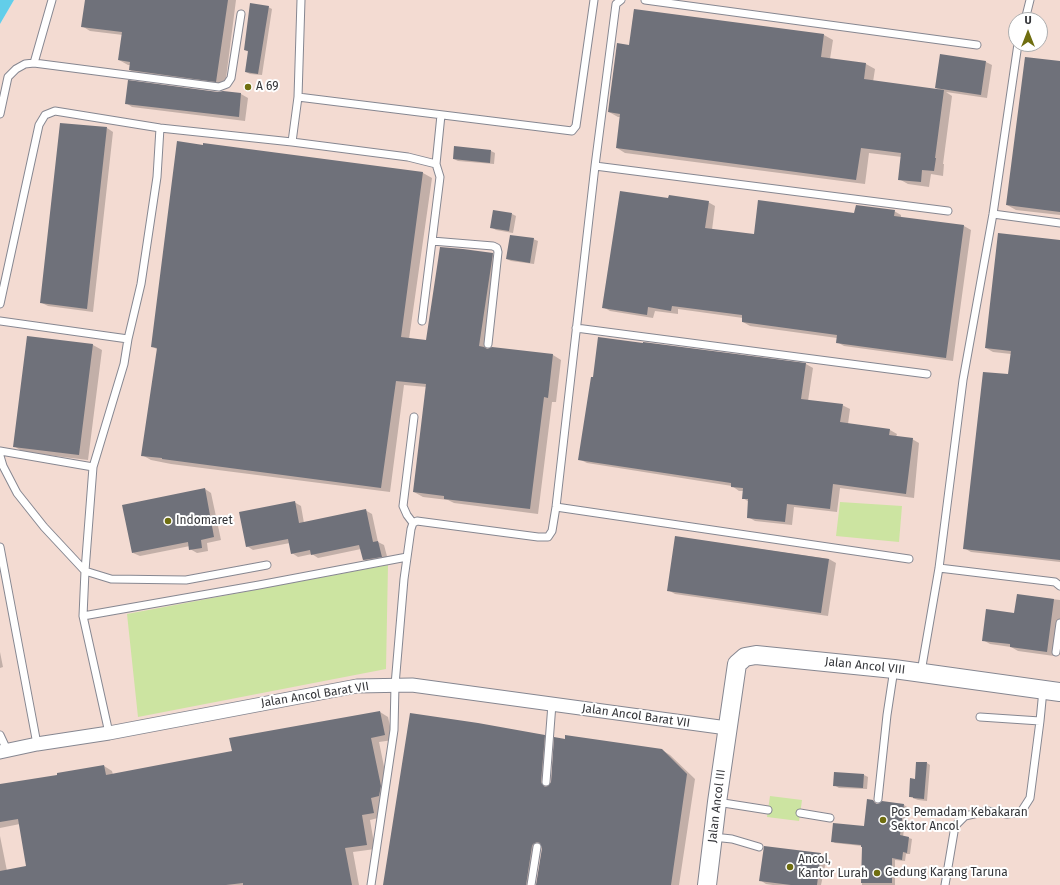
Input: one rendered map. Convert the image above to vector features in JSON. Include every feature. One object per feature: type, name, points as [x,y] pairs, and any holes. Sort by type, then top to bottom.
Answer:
[{"type":"street","name":"Jalan Ancol VIII","points":[[727,728],[737,664],[745,657],[756,655],[921,672],[1051,691]]},
{"type":"street","name":"Jalan Ancol Barat VII","points":[[3,751],[37,744],[109,733],[358,686],[412,685],[727,728]]},
{"type":"street","name":"Jalan Ancol III","points":[[707,885],[727,728]]},
{"type":"lane","points":[[34,63],[52,0]]},
{"type":"lane","points":[[292,142],[298,98],[301,0]]},
{"type":"lane","points":[[298,98],[572,131],[576,126],[594,0]]},
{"type":"lane","points":[[371,885],[394,730],[395,685],[407,557],[413,524],[417,521],[538,537],[548,537],[552,530],[556,507],[594,166],[616,4],[621,0]]},
{"type":"lane","points":[[645,0],[977,45]]},
{"type":"lane","points":[[1027,12],[1030,0]]},
{"type":"lane","points":[[0,114],[8,76],[25,64],[34,63],[219,87],[227,84],[232,78],[241,14]]},
{"type":"lane","points":[[921,672],[939,568],[963,380],[993,214],[1017,52]]},
{"type":"lane","points":[[0,304],[39,125],[45,115],[55,111],[160,128],[292,142],[408,157],[436,164]]},
{"type":"lane","points":[[422,321],[440,177],[436,164],[441,115]]},
{"type":"lane","points":[[109,733],[83,616],[93,468],[124,364],[128,339],[141,284],[157,177],[160,128]]},
{"type":"lane","points":[[594,166],[948,211]]},
{"type":"lane","points":[[993,214],[1060,223]]},
{"type":"lane","points":[[432,241],[493,246],[497,248],[498,252],[488,344]]},
{"type":"lane","points":[[0,321],[128,339]]},
{"type":"lane","points":[[576,328],[927,374]]},
{"type":"lane","points":[[413,524],[403,506],[414,417]]},
{"type":"lane","points":[[0,451],[93,468]]},
{"type":"lane","points":[[0,456],[3,466],[17,493],[44,527],[85,571],[111,579],[186,580],[267,565]]},
{"type":"lane","points":[[556,507],[909,559]]},
{"type":"lane","points":[[0,547],[37,744]]},
{"type":"lane","points":[[83,616],[407,557]]},
{"type":"lane","points":[[939,568],[1055,582],[1060,586]]},
{"type":"lane","points":[[1056,652],[1060,623]]},
{"type":"lane","points":[[878,799],[887,715],[894,669]]},
{"type":"lane","points":[[945,885],[955,826],[965,816],[987,811],[1007,814],[1021,812],[1030,798],[1040,721],[1051,691]]},
{"type":"lane","points":[[546,782],[552,704]]},
{"type":"lane","points":[[980,717],[1040,721]]},
{"type":"lane","points":[[0,735],[3,751]]},
{"type":"lane","points":[[717,802],[768,810]]},
{"type":"lane","points":[[800,813],[830,818]]},
{"type":"lane","points":[[712,837],[732,839],[759,847]]},
{"type":"lane","points":[[532,885],[537,847]]},
{"type":"shaded area","points":[[14,0],[1060,0],[1060,885],[0,885],[0,24]]},
{"type":"green space","points":[[840,502],[902,506],[899,542],[836,536]]},
{"type":"green space","points":[[388,565],[386,669],[138,717],[127,614]]},
{"type":"green space","points":[[770,796],[802,800],[799,821],[767,817]]},
{"type":"water","points":[[0,0],[14,0],[0,24]]},
{"type":"building","points":[[85,0],[228,0],[216,82],[129,70],[130,62],[118,60],[122,32],[81,27]]},
{"type":"building","points":[[250,3],[269,6],[258,74],[245,72],[248,51],[244,50]]},
{"type":"building","points":[[634,9],[824,34],[821,57],[866,63],[864,79],[944,90],[934,171],[922,170],[921,182],[898,180],[901,153],[861,148],[856,180],[616,148],[620,114],[608,112],[617,43],[629,45]]},
{"type":"building","points":[[940,54],[986,61],[981,95],[935,88]]},
{"type":"building","points":[[1025,57],[1060,61],[1060,212],[1006,205]]},
{"type":"building","points":[[128,80],[218,92],[223,91],[241,93],[239,117],[125,104]]},
{"type":"building","points":[[60,123],[107,127],[87,309],[40,303]]},
{"type":"building","points":[[177,141],[203,145],[203,143],[423,172],[401,337],[426,340],[440,247],[493,253],[479,346],[487,349],[492,347],[553,354],[548,398],[544,397],[530,509],[444,499],[444,496],[413,492],[426,384],[396,381],[381,488],[141,456],[157,348],[151,347]]},
{"type":"building","points":[[454,146],[491,150],[490,163],[453,159]]},
{"type":"building","points":[[620,191],[668,198],[669,195],[709,201],[705,228],[754,234],[758,200],[854,213],[856,205],[895,210],[894,216],[964,225],[946,358],[836,343],[837,335],[742,322],[742,315],[672,306],[671,311],[648,307],[647,315],[602,308]]},
{"type":"building","points":[[493,210],[512,213],[509,231],[490,228]]},
{"type":"building","points":[[998,233],[1060,240],[1060,560],[963,549],[983,372],[1008,374],[1011,351],[985,348]]},
{"type":"building","points":[[510,235],[534,238],[530,263],[506,259]]},
{"type":"building","points":[[27,336],[93,344],[79,455],[13,447]]},
{"type":"building","points":[[598,337],[806,363],[801,399],[843,404],[840,422],[890,429],[889,435],[913,438],[906,494],[833,484],[830,509],[787,504],[785,522],[747,518],[748,499],[742,499],[743,488],[731,487],[731,483],[578,460],[591,377],[593,377]]},
{"type":"building","name":"Indomaret","points":[[205,488],[214,537],[201,540],[202,548],[189,550],[188,542],[132,553],[122,505]]},
{"type":"building","points":[[295,501],[299,523],[366,509],[373,542],[378,541],[382,557],[363,560],[359,545],[311,555],[310,550],[291,554],[288,539],[246,547],[239,512]]},
{"type":"building","points":[[675,536],[829,559],[821,613],[667,591]]},
{"type":"building","points":[[1017,594],[1054,599],[1047,652],[1010,647],[1010,644],[982,641],[986,609],[1014,613]]},
{"type":"building","points":[[380,711],[385,735],[371,738],[381,786],[379,796],[371,798],[374,813],[362,815],[367,845],[345,848],[352,885],[243,885],[243,883],[226,885],[0,885],[0,871],[26,866],[18,819],[0,822],[0,784],[57,775],[57,773],[104,765],[106,775],[232,751],[229,738]]},
{"type":"building","points":[[410,713],[545,735],[541,782],[545,787],[551,782],[554,737],[565,739],[565,735],[662,749],[687,774],[671,885],[536,885],[542,848],[540,843],[537,842],[532,846],[526,885],[383,885]]},
{"type":"building","points":[[916,762],[927,762],[924,799],[909,797],[910,778],[915,779]]},
{"type":"building","points":[[834,772],[864,774],[863,788],[833,786]]},
{"type":"building","points":[[867,799],[873,800],[877,804],[882,801],[904,804],[900,835],[909,837],[907,853],[903,852],[902,860],[892,858],[892,883],[861,883],[861,845],[831,842],[833,823],[864,826]]},
{"type":"building","name":"Ancol, Kantor Lurah","points":[[764,846],[821,853],[817,885],[791,885],[759,881]]},
{"type":"place","name":"A 69","points":[[248,87]]},
{"type":"place","name":"Indomaret","points":[[168,521]]},
{"type":"place","name":"Pos Pemadam Kebakaran Sektor Ancol","points":[[883,820]]},
{"type":"place","name":"Ancol, Kantor Lurah","points":[[790,867]]},
{"type":"place","name":"Gedung Karang Taruna","points":[[877,873]]}]
